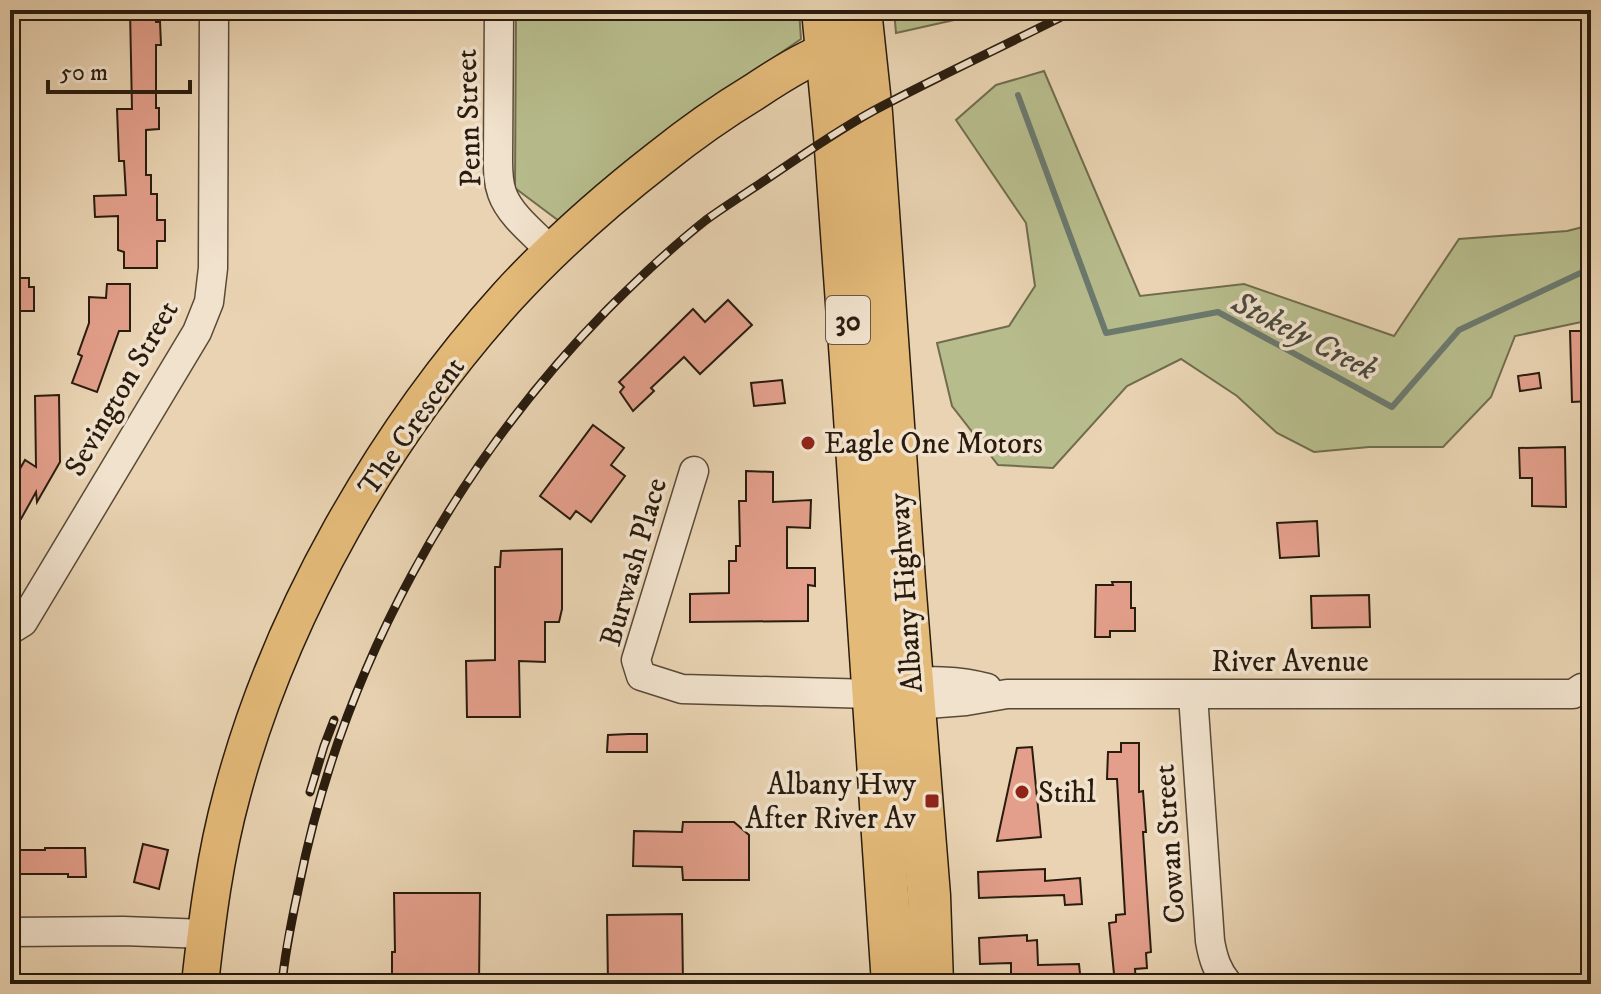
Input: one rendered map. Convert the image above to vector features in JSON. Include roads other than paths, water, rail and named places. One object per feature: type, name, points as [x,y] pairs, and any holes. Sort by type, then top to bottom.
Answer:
[{"type":"highway","name":"Albany Highway","points":[[843,27],[871,113],[860,236],[873,694],[893,984]]},
{"type":"highway","name":"Albany Highway","points":[[860,236],[913,693],[929,896],[932,984]]},
{"type":"main road","name":"The Crescent","points":[[200,984],[222,834],[242,760],[274,672],[317,577],[361,496],[411,418],[473,337],[552,252],[671,149],[789,69],[843,27]]},
{"type":"street","name":"Sevington Street","points":[[10,630],[23,622],[197,332],[209,302],[213,268],[214,10]]},
{"type":"street","name":"Penn Street","points":[[499,10],[499,184],[512,210],[552,252]]},
{"type":"street","name":"Burwash Place","points":[[694,471],[636,660],[641,676],[682,689],[873,694]]},
{"type":"street","name":"River Avenue","points":[[873,694],[913,693],[966,701],[1007,694],[1585,694]]},
{"type":"street","name":"Cowan Street","points":[[1193,695],[1210,941],[1213,958],[1228,984]]},
{"type":"street","points":[[10,932],[206,934]]},
{"type":"waterway","name":"Stokely Creek","points":[[1018,95],[1106,333],[1218,312],[1392,407],[1459,330],[1591,268]]},
{"type":"railway","points":[[282,984],[294,911],[318,805],[344,727],[375,650],[412,575],[453,504],[500,435],[552,370],[632,286],[720,210],[873,111],[1075,10]]},
{"type":"railway","points":[[310,792],[334,720]]},
{"type":"place","name":"Eagle One Motors","points":[[808,443]]},
{"type":"place","name":"Stihl","points":[[1022,792]]},
{"type":"place","name":"Albany Hwy After River Av","points":[[932,801]]}]
